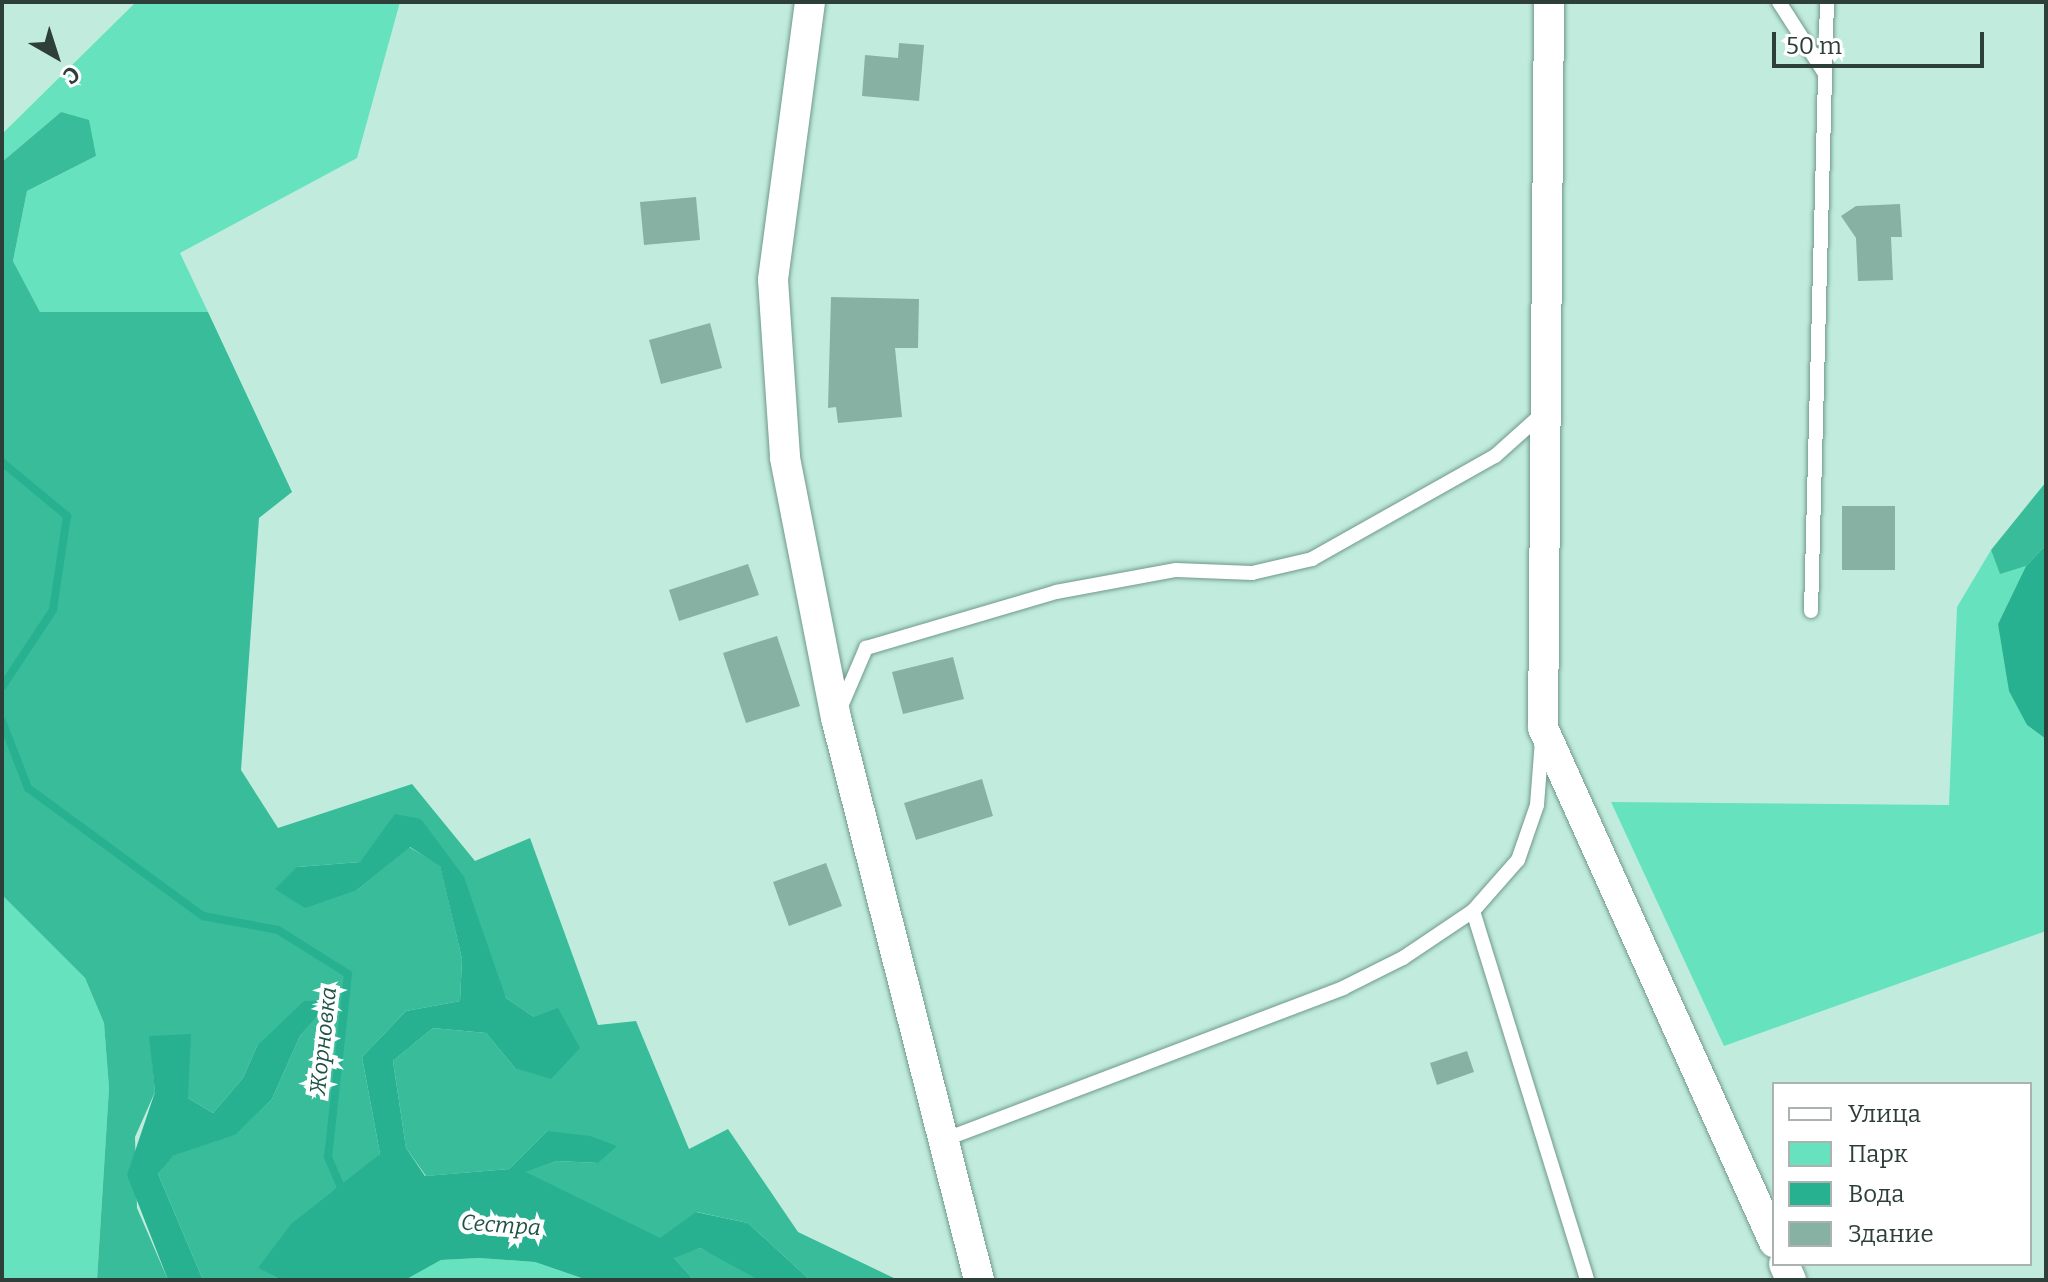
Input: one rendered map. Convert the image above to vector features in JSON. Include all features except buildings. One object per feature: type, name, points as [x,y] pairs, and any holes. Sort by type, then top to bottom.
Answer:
[{"type":"street","points":[[810,2],[773,280],[785,458],[836,718],[946,1139],[979,1280]]},
{"type":"street","points":[[1549,2],[1543,413],[1543,728],[1772,1238]]},
{"type":"lane","points":[[1779,2],[1825,73]]},
{"type":"lane","points":[[1811,611],[1827,2]]},
{"type":"lane","points":[[836,718],[866,648],[1056,592],[1176,570],[1252,573],[1312,559],[1495,456],[1543,413]]},
{"type":"lane","points":[[946,1139],[1343,988],[1473,911],[1518,860],[1537,805],[1543,728]]},
{"type":"lane","points":[[1473,911],[1587,1280]]},
{"type":"green space","points":[[136,2],[400,2],[357,158],[180,253],[208,312],[40,312],[13,261],[27,191],[96,156],[61,112],[2,162],[2,134]]},
{"type":"green space","points":[[1991,550],[2000,573],[2026,566],[1998,624],[2027,725],[2046,739],[2046,931],[1724,1046],[1611,802],[1949,805],[1957,607]]},
{"type":"green space","points":[[2,895],[85,978],[104,1023],[109,1088],[97,1280],[2,1280]]},
{"type":"green space","points":[[479,1258],[535,1262],[586,1280],[405,1280],[441,1260]]},
{"type":"shaded area","points":[[61,112],[89,120],[96,156],[27,191],[13,261],[40,312],[208,312],[292,492],[259,518],[241,770],[278,828],[412,784],[475,861],[530,838],[598,1025],[636,1021],[689,1149],[728,1129],[798,1232],[898,1280],[810,1280],[748,1223],[697,1212],[660,1239],[525,1172],[557,1161],[598,1163],[547,1131],[509,1169],[426,1176],[406,1148],[393,1061],[433,1028],[486,1033],[515,1068],[534,1017],[506,998],[421,819],[360,862],[297,867],[357,890],[409,847],[440,865],[462,959],[460,1001],[406,1011],[362,1057],[380,1154],[259,1268],[281,1280],[203,1280],[158,1174],[172,1156],[234,1135],[272,1099],[300,1036],[330,1000],[257,1046],[243,1078],[213,1113],[188,1098],[150,1036],[155,1092],[135,1137],[137,1208],[168,1280],[97,1280],[109,1088],[104,1023],[85,978],[2,895],[2,162]]},
{"type":"shaded area","points":[[2046,482],[2046,545],[2026,566],[2000,574],[1991,550]]},
{"type":"shaded area","points":[[700,1248],[759,1280],[694,1280],[673,1257]]},
{"type":"water","points":[[2046,545],[2046,739],[2027,725],[2009,691],[1998,624],[2026,566]]},
{"type":"water","name":"Сестра","points":[[395,814],[421,819],[464,877],[506,998],[534,1017],[558,1008],[580,1048],[551,1079],[515,1068],[486,1033],[433,1028],[393,1061],[406,1148],[425,1176],[509,1169],[547,1131],[590,1136],[617,1146],[598,1163],[557,1161],[526,1172],[660,1238],[696,1212],[748,1223],[810,1280],[759,1280],[700,1248],[674,1258],[694,1280],[587,1280],[535,1262],[479,1258],[441,1260],[405,1280],[281,1280],[258,1268],[291,1224],[380,1154],[362,1057],[406,1011],[460,1001],[462,959],[440,866],[410,847],[357,890],[305,908],[275,889],[297,867],[360,862]]},
{"type":"water","points":[[331,1000],[300,1036],[272,1099],[235,1135],[173,1156],[158,1174],[203,1280],[168,1280],[127,1175],[155,1092],[149,1036],[191,1034],[188,1098],[213,1113],[243,1078],[257,1046],[304,1001]]},
{"type":"waterway","name":"Жорновка","points":[[2,462],[67,516],[53,610],[2,687]]},
{"type":"waterway","name":"Жорновка","points":[[2,721],[28,788],[203,916],[278,930],[348,974],[328,1157],[343,1193]]}]
